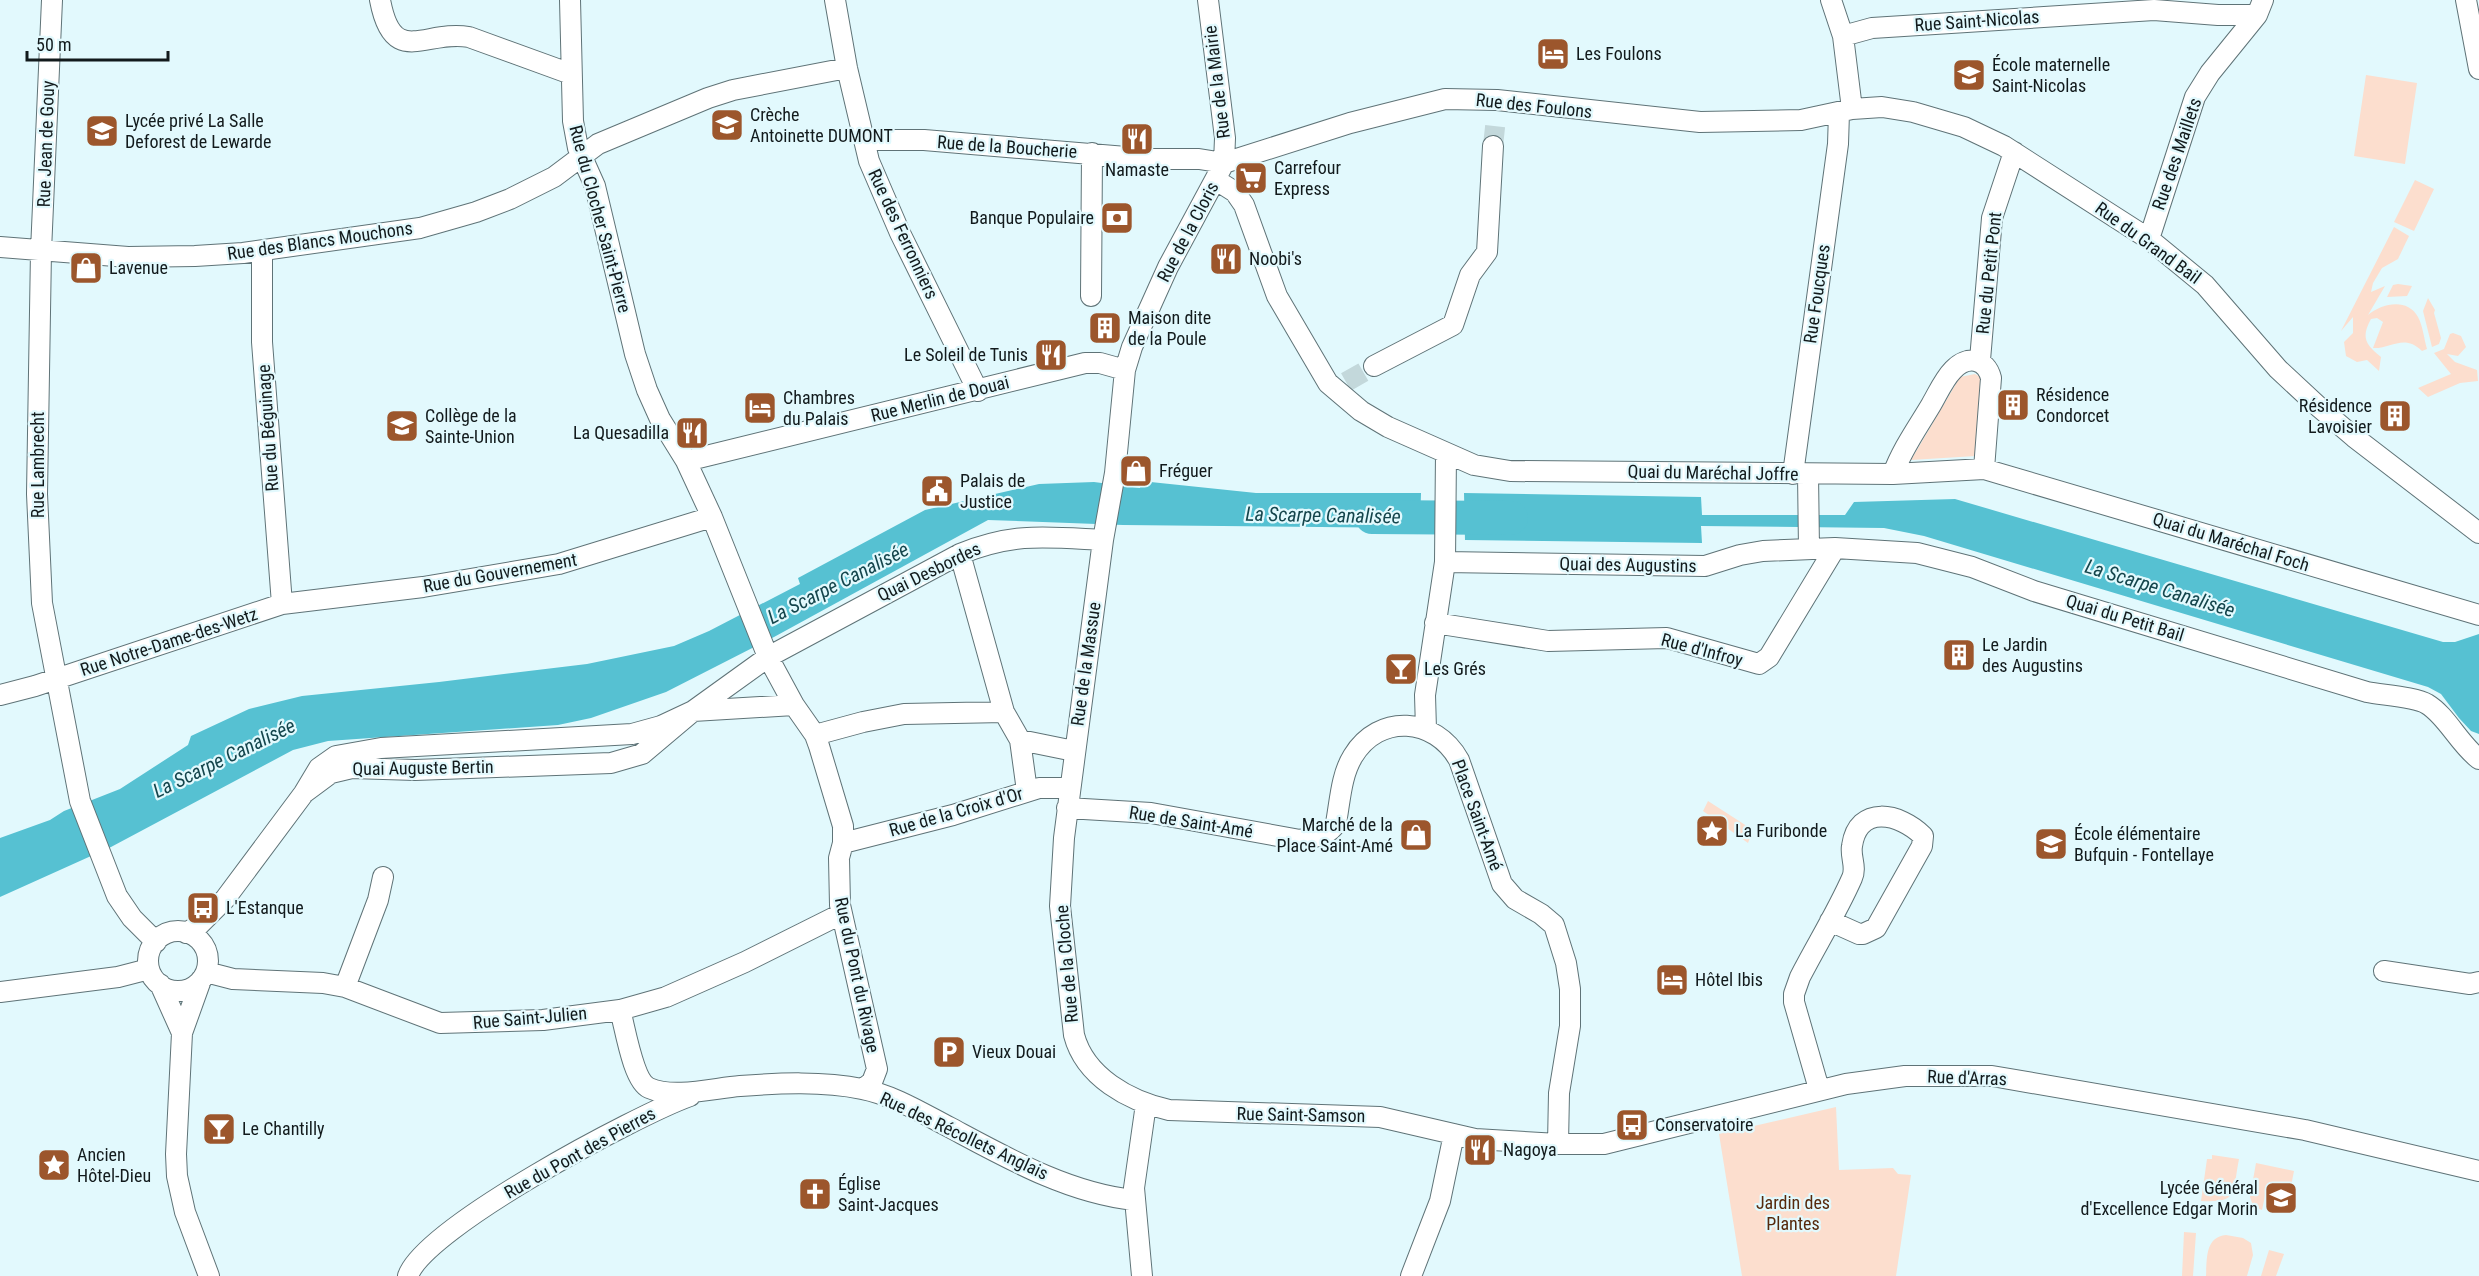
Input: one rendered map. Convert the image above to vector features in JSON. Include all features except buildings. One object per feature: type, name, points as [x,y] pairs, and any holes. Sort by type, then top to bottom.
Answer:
[{"type":"street","name":"Rue Jean de Gouy","points":[[41,251],[52,0]]},
{"type":"street","points":[[380,0],[387,26],[392,33],[404,41],[455,36],[469,37],[571,74]]},
{"type":"street","name":"Rue du Clocher Saint-Pierre","points":[[570,0],[573,121],[581,155],[595,186],[640,372],[653,405],[686,461],[712,517]]},
{"type":"street","name":"Rue des Ferronniers","points":[[835,0],[847,68],[869,161],[896,223],[978,391]]},
{"type":"street","name":"Rue de la Mairie","points":[[1208,0],[1225,138],[1220,172]]},
{"type":"street","name":"Rue Foucques","points":[[1808,541],[1808,505],[1801,474],[1838,144],[1845,111],[1843,36],[1831,0]]},
{"type":"street","points":[[2466,0],[2479,69]]},
{"type":"street","name":"Rue Saint-Nicolas","points":[[1843,36],[1872,28],[2135,11],[2260,8]]},
{"type":"street","name":"Rue des Maillets","points":[[2149,239],[2195,97],[2205,80],[2260,8]]},
{"type":"street","name":"Rue des Blancs Mouchons","points":[[0,247],[136,257],[195,256],[262,251],[402,231],[457,218],[510,199],[554,177],[598,144],[720,94],[847,68]]},
{"type":"street","name":"Rue des Foulons","points":[[1220,172],[1350,123],[1445,99],[1496,109],[1700,122],[1801,120],[1845,111]]},
{"type":"street","name":"Rue du Grand Bail","points":[[1845,111],[1882,107],[1913,112],[1964,127],[2014,152],[2149,239],[2205,285],[2278,369],[2320,408],[2479,533]]},
{"type":"street","name":"Rue de la Boucherie","points":[[864,140],[924,140],[1150,159],[1193,158],[1220,172]]},
{"type":"street","points":[[1374,366],[1453,325],[1470,275],[1487,252],[1493,146]]},
{"type":"street","name":"Rue du Petit Pont","points":[[1980,360],[1991,225],[2014,152]]},
{"type":"street","points":[[1091,296],[1092,153]]},
{"type":"street","name":"Quai du Maréchal Joffre","points":[[1220,172],[1244,205],[1277,296],[1320,373],[1340,385],[1378,422],[1474,465],[1499,470],[1801,474],[1893,474],[1984,469]]},
{"type":"street","name":"Rue de la Cloris","points":[[1115,473],[1125,370],[1132,347],[1168,267],[1220,172]]},
{"type":"street","name":"Rue Lambrecht","points":[[41,251],[38,528],[42,603],[80,801],[100,856],[124,908],[156,942]]},
{"type":"street","name":"Rue du Béguinage","points":[[262,251],[262,342],[282,604]]},
{"type":"street","points":[[1893,474],[1900,457],[1948,376],[1960,364],[1980,360],[1986,366],[1991,378],[1984,469]]},
{"type":"street","name":"Rue Merlin de Douai","points":[[686,461],[1085,363],[1100,363],[1125,370]]},
{"type":"street","points":[[1425,729],[1425,695],[1445,548],[1446,453]]},
{"type":"street","name":"Quai du Maréchal Foch","points":[[1984,469],[2479,615]]},
{"type":"street","name":"Rue de la Massue","points":[[1070,788],[1104,532],[1115,473]]},
{"type":"street","name":"Rue du Gouvernement","points":[[282,604],[423,587],[559,564],[712,517]]},
{"type":"street","name":"Rue du Pont du Rivage","points":[[712,517],[766,653],[794,705],[815,735],[843,826],[843,843],[839,858],[841,914],[877,1069],[872,1082],[863,1089]]},
{"type":"street","name":"Quai Desbordes","points":[[766,653],[960,554],[992,542],[1017,537],[1104,532]]},
{"type":"street","name":"Quai des Augustins","points":[[1445,548],[1705,566],[1752,552],[1808,541]]},
{"type":"street","name":"Quai du Petit Bail","points":[[1808,541],[1835,548],[1917,553],[1972,567],[2034,591],[2367,692],[2419,701],[2436,711],[2463,745],[2479,759]]},
{"type":"street","name":"Rue d'Infroy","points":[[1435,623],[1548,641],[1667,638],[1759,664],[1767,659],[1835,548]]},
{"type":"street","points":[[960,554],[1004,712],[1020,740],[1027,791]]},
{"type":"street","name":"Rue Notre-Dame-des-Wetz","points":[[0,694],[240,620],[282,604]]},
{"type":"street","name":"Quai Auguste Bertin","points":[[304,793],[331,773],[352,768],[415,770],[618,762],[642,754],[766,653]]},
{"type":"street","name":"Quai Auguste Bertin","points":[[304,793],[319,768],[336,756],[346,753],[381,748],[632,734],[662,726],[693,711],[794,705]]},
{"type":"street","points":[[815,735],[904,714],[1004,712]]},
{"type":"street","name":"Rue de Saint-Amé","points":[[1067,808],[1151,813],[1300,840],[1314,837],[1326,834],[1333,828],[1348,765],[1366,740],[1393,727],[1425,729]]},
{"type":"street","name":"Place Saint-Amé","points":[[1425,729],[1443,740],[1459,760],[1502,884],[1515,899],[1541,914],[1554,925],[1566,963],[1570,1026],[1559,1093],[1557,1144]]},
{"type":"street","points":[[1020,740],[1074,751]]},
{"type":"street","name":"Rue de la Croix d'Or","points":[[843,843],[953,815],[1039,788],[1070,788]]},
{"type":"street","name":"Rue de la Cloche","points":[[1070,788],[1060,906],[1074,1035],[1080,1053],[1103,1078],[1127,1095],[1146,1104]]},
{"type":"street","points":[[182,1033],[155,977],[150,953],[156,942],[170,933],[186,933],[199,925],[225,899],[304,793]]},
{"type":"street","points":[[1819,1089],[1796,1011],[1794,994],[1800,977],[1853,876],[1852,845],[1863,824],[1871,818],[1885,815],[1918,831],[1923,836],[1922,846],[1876,928],[1859,934],[1830,921]]},
{"type":"street","points":[[345,987],[378,900],[383,877]]},
{"type":"street","points":[[209,1276],[188,1221],[177,1176],[176,1154],[182,1033],[205,969],[213,928],[225,899]]},
{"type":"street","name":"Rue Saint-Julien","points":[[205,969],[233,979],[323,983],[345,987],[430,1021],[452,1024],[543,1020],[620,1010],[653,1001],[699,984],[841,914]]},
{"type":"street","points":[[0,992],[118,977],[155,977],[172,990],[181,991],[190,988],[205,969],[201,943],[186,933]]},
{"type":"street","points":[[2384,971],[2470,984],[2479,982]]},
{"type":"street","name":"Rue du Pont des Pierres","points":[[620,1010],[636,1072],[645,1086],[659,1091],[704,1091]]},
{"type":"street","name":"Rue d'Arras","points":[[1454,1134],[1475,1138],[1557,1144],[1604,1144],[1819,1089],[1905,1077],[1992,1076],[2305,1130],[2479,1171]]},
{"type":"street","name":"Rue des Récollets Anglais","points":[[704,1091],[743,1086],[796,1084],[863,1089],[900,1102],[1029,1169],[1069,1184],[1134,1200]]},
{"type":"street","name":"Rue du Pont des Pierres","points":[[407,1274],[445,1233],[476,1213],[610,1132],[678,1100],[704,1091]]},
{"type":"street","points":[[1142,1276],[1134,1200],[1135,1174],[1146,1104]]},
{"type":"street","name":"Rue Saint-Samson","points":[[1146,1104],[1169,1110],[1194,1112],[1380,1117],[1454,1134]]},
{"type":"street","points":[[1411,1276],[1440,1201],[1454,1134]]},
{"type":"green space","points":[[2366,75],[2417,83],[2405,164],[2354,156]]},
{"type":"green space","points":[[2415,180],[2434,189],[2414,231],[2394,222]]},
{"type":"green space","points":[[2394,227],[2409,236],[2398,259],[2382,268],[2373,283],[2371,292],[2385,286],[2368,315],[2394,304],[2407,307],[2420,321],[2427,349],[2422,351],[2403,342],[2373,348],[2383,322],[2377,318],[2371,319],[2366,331],[2366,340],[2371,348],[2381,357],[2379,371],[2367,360],[2357,362],[2346,356],[2344,342],[2353,333],[2353,317],[2341,331]]},
{"type":"green space","points":[[2393,285],[2412,286],[2407,296],[2387,297]]},
{"type":"green space","points":[[2428,298],[2435,310],[2441,338],[2439,344],[2432,347],[2423,311]]},
{"type":"green space","points":[[2450,334],[2461,336],[2466,347],[2458,356],[2447,354],[2455,362],[2477,370],[2478,381],[2460,383],[2428,397],[2418,388],[2451,374],[2434,353],[2444,349]]},
{"type":"green space","points":[[1975,374],[1984,379],[1976,456],[1911,460],[1960,377]]},
{"type":"green space","points":[[1708,801],[1753,830],[1748,843],[1703,811]]},
{"type":"green space","name":"Jardin des Plantes","points":[[1836,1107],[1839,1170],[1893,1168],[1898,1174],[1911,1175],[1896,1276],[1742,1276],[1719,1134]]},
{"type":"green space","points":[[2212,1155],[2239,1159],[2234,1188],[2228,1198],[2201,1201],[2207,1159],[2212,1159]]},
{"type":"green space","points":[[2256,1163],[2294,1171],[2288,1201],[2265,1196],[2262,1210],[2253,1206],[2250,1197]]},
{"type":"green space","points":[[2184,1232],[2196,1233],[2193,1276],[2182,1276]]},
{"type":"green space","points":[[2226,1235],[2243,1238],[2251,1243],[2253,1255],[2247,1276],[2206,1276],[2208,1250],[2214,1240]]},
{"type":"green space","points":[[2269,1250],[2284,1254],[2276,1276],[2261,1276]]},
{"type":"water","points":[[1141,481],[1256,493],[1421,493],[1420,528],[1123,525],[988,520],[774,637],[666,692],[591,718],[558,725],[328,741],[293,750],[111,847],[0,897],[0,838],[50,820],[64,811],[120,789],[188,745],[191,736],[249,709],[302,696],[587,664],[674,646],[709,631],[800,584],[798,578],[925,510],[1039,484],[1094,482],[1140,488]]},
{"type":"water","points":[[1464,493],[1701,497],[1702,515],[1845,515],[1854,502],[1955,499],[2443,642],[2455,642],[2479,634],[2479,734],[2471,731],[2441,694],[2428,687],[1924,536],[1884,528],[1701,526],[1702,543],[1465,540]]},
{"type":"waterway","name":"La Scarpe Canalisée","points":[[1372,517],[1511,518]]},
{"type":"tunnel","points":[[1493,146],[1496,118]]},
{"type":"tunnel","points":[[1346,382],[1374,366]]},
{"type":"place","name":"Les Foulons","points":[[1553,54]]},
{"type":"place","name":"École maternelle Saint-Nicolas","points":[[1969,75]]},
{"type":"place","name":"Crèche Antoinette DUMONT","points":[[727,125]]},
{"type":"place","name":"Lycée privé La Salle Deforest de Lewarde","points":[[102,131]]},
{"type":"place","name":"Namaste","points":[[1137,139]]},
{"type":"place","name":"Carrefour Express","points":[[1251,178]]},
{"type":"place","name":"Banque Populaire","points":[[1117,218]]},
{"type":"place","name":"Noobi's","points":[[1226,259]]},
{"type":"place","name":"Lavenue","points":[[86,268]]},
{"type":"place","name":"Maison dite de la Poule","points":[[1105,328]]},
{"type":"place","name":"Le Soleil de Tunis","points":[[1051,355]]},
{"type":"place","name":"Résidence Condorcet","points":[[2013,405]]},
{"type":"place","name":"Chambres du Palais","points":[[760,408]]},
{"type":"place","name":"Résidence Lavoisier","points":[[2395,416]]},
{"type":"place","name":"Collège de la Sainte-Union","points":[[402,426]]},
{"type":"place","name":"La Quesadilla","points":[[692,433]]},
{"type":"place","name":"Fréguer","points":[[1136,471]]},
{"type":"place","name":"Palais de Justice","points":[[937,491]]},
{"type":"place","name":"Le Jardin des Augustins","points":[[1959,655]]},
{"type":"place","name":"Les Grés","points":[[1401,669]]},
{"type":"place","name":"La Furibonde","points":[[1712,831]]},
{"type":"place","name":"Marché de la Place Saint-Amé","points":[[1416,835]]},
{"type":"place","name":"École élémentaire Bufquin - Fontellaye","points":[[2051,844]]},
{"type":"place","name":"L'Estanque","points":[[203,908]]},
{"type":"place","name":"Hôtel Ibis","points":[[1672,980]]},
{"type":"place","name":"Vieux Douai","points":[[949,1052]]},
{"type":"place","name":"Conservatoire","points":[[1632,1125]]},
{"type":"place","name":"Le Chantilly","points":[[219,1129]]},
{"type":"place","name":"Nagoya","points":[[1480,1150]]},
{"type":"place","name":"Ancien Hôtel-Dieu","points":[[54,1165]]},
{"type":"place","name":"Église Saint-Jacques","points":[[815,1194]]},
{"type":"place","name":"Lycée Général d'Excellence Edgar Morin","points":[[2281,1198]]}]
